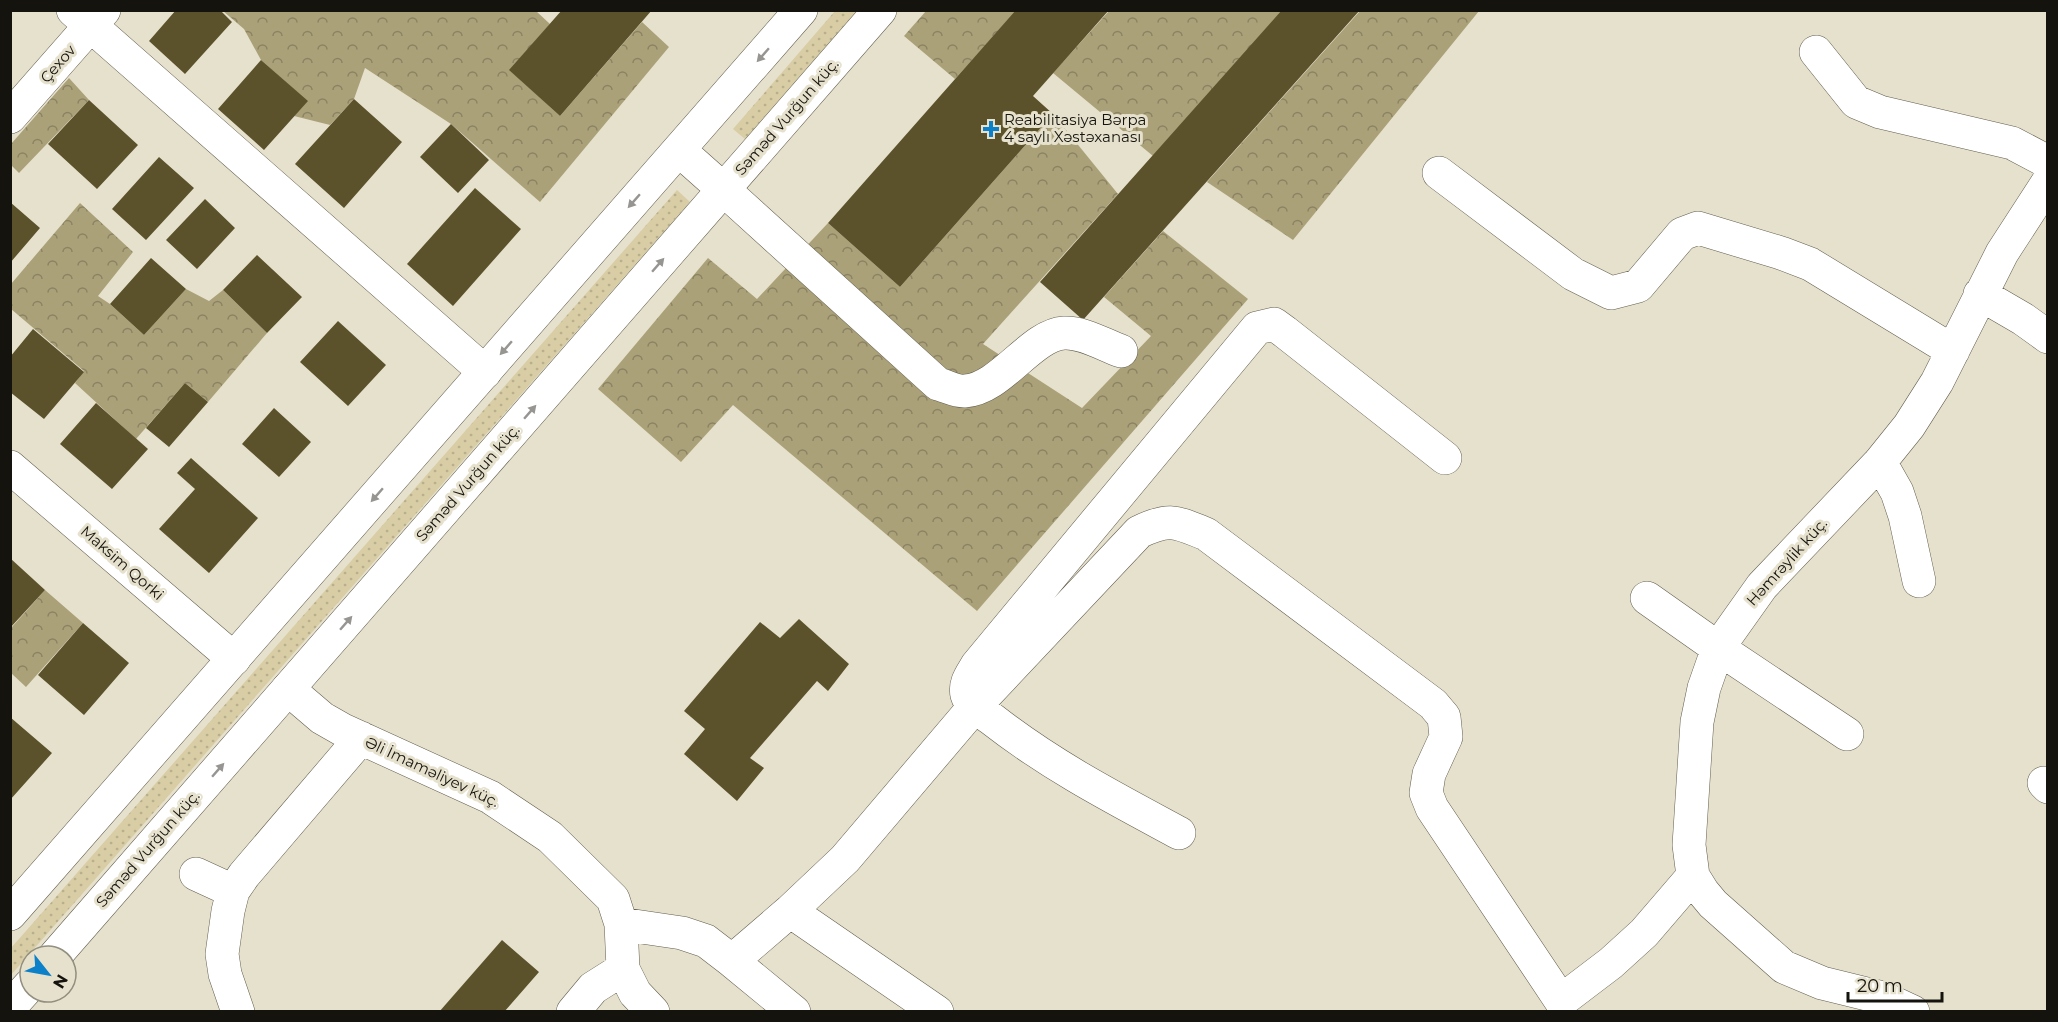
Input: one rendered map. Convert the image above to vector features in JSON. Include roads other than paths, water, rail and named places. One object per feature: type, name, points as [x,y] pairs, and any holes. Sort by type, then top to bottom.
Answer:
[{"type":"street","points":[[10,914],[801,10]]},
{"type":"street","name":"Səməd Vurğun küç.","points":[[65,944],[880,10]]},
{"type":"street","points":[[89,16],[485,372]]},
{"type":"street","name":"Çexov","points":[[10,117],[89,16]]},
{"type":"street","points":[[1816,52],[1856,102],[1880,112],[2012,143],[2048,162]]},
{"type":"street","points":[[679,150],[938,384],[963,392],[984,387],[1049,337],[1064,333],[1082,336],[1122,351]]},
{"type":"street","points":[[1439,173],[1573,274],[1611,293],[1638,286],[1682,234],[1698,228],[1810,264],[1953,351]]},
{"type":"street","name":"Həmrəylik küç.","points":[[1912,1011],[1883,998],[1822,983],[1784,967],[1702,892],[1693,876],[1689,845],[1697,722],[1704,688],[1718,648],[1762,586],[1880,462],[1909,426],[1937,382],[2002,253],[2048,182]]},
{"type":"street","points":[[1980,294],[2048,338]]},
{"type":"street","points":[[1179,833],[1083,782],[1019,740],[975,706],[967,695],[967,681],[977,665],[1257,328],[1274,324],[1446,458]]},
{"type":"street","points":[[1880,462],[1897,492],[1905,516],[1919,581]]},
{"type":"street","name":"Maksim Qorki","points":[[10,467],[234,659]]},
{"type":"street","points":[[732,961],[845,859],[975,706],[1139,532],[1161,522],[1181,524],[1206,534],[1433,704],[1444,717],[1446,737],[1429,774],[1426,793],[1432,808],[1553,1006],[1611,963],[1644,933],[1693,876]]},
{"type":"street","points":[[1647,597],[1718,648],[1847,734]]},
{"type":"street","name":"Əli İmaməliyev küç.","points":[[288,689],[322,718],[343,730],[490,797],[550,837],[613,898],[621,924],[623,969],[635,993],[653,1011]]},
{"type":"street","points":[[238,1011],[225,974],[222,954],[233,891],[244,875],[361,738]]},
{"type":"street","points":[[196,874],[233,891]]},
{"type":"street","points":[[790,911],[937,1011]]},
{"type":"street","points":[[621,924],[682,933],[706,941],[794,1011]]},
{"type":"street","points":[[573,1011],[593,988],[623,969]]},
{"type":"place","name":"Reabilitasiya Bәrpa 4 saylı Xəstəxanası","points":[[991,129]]}]
